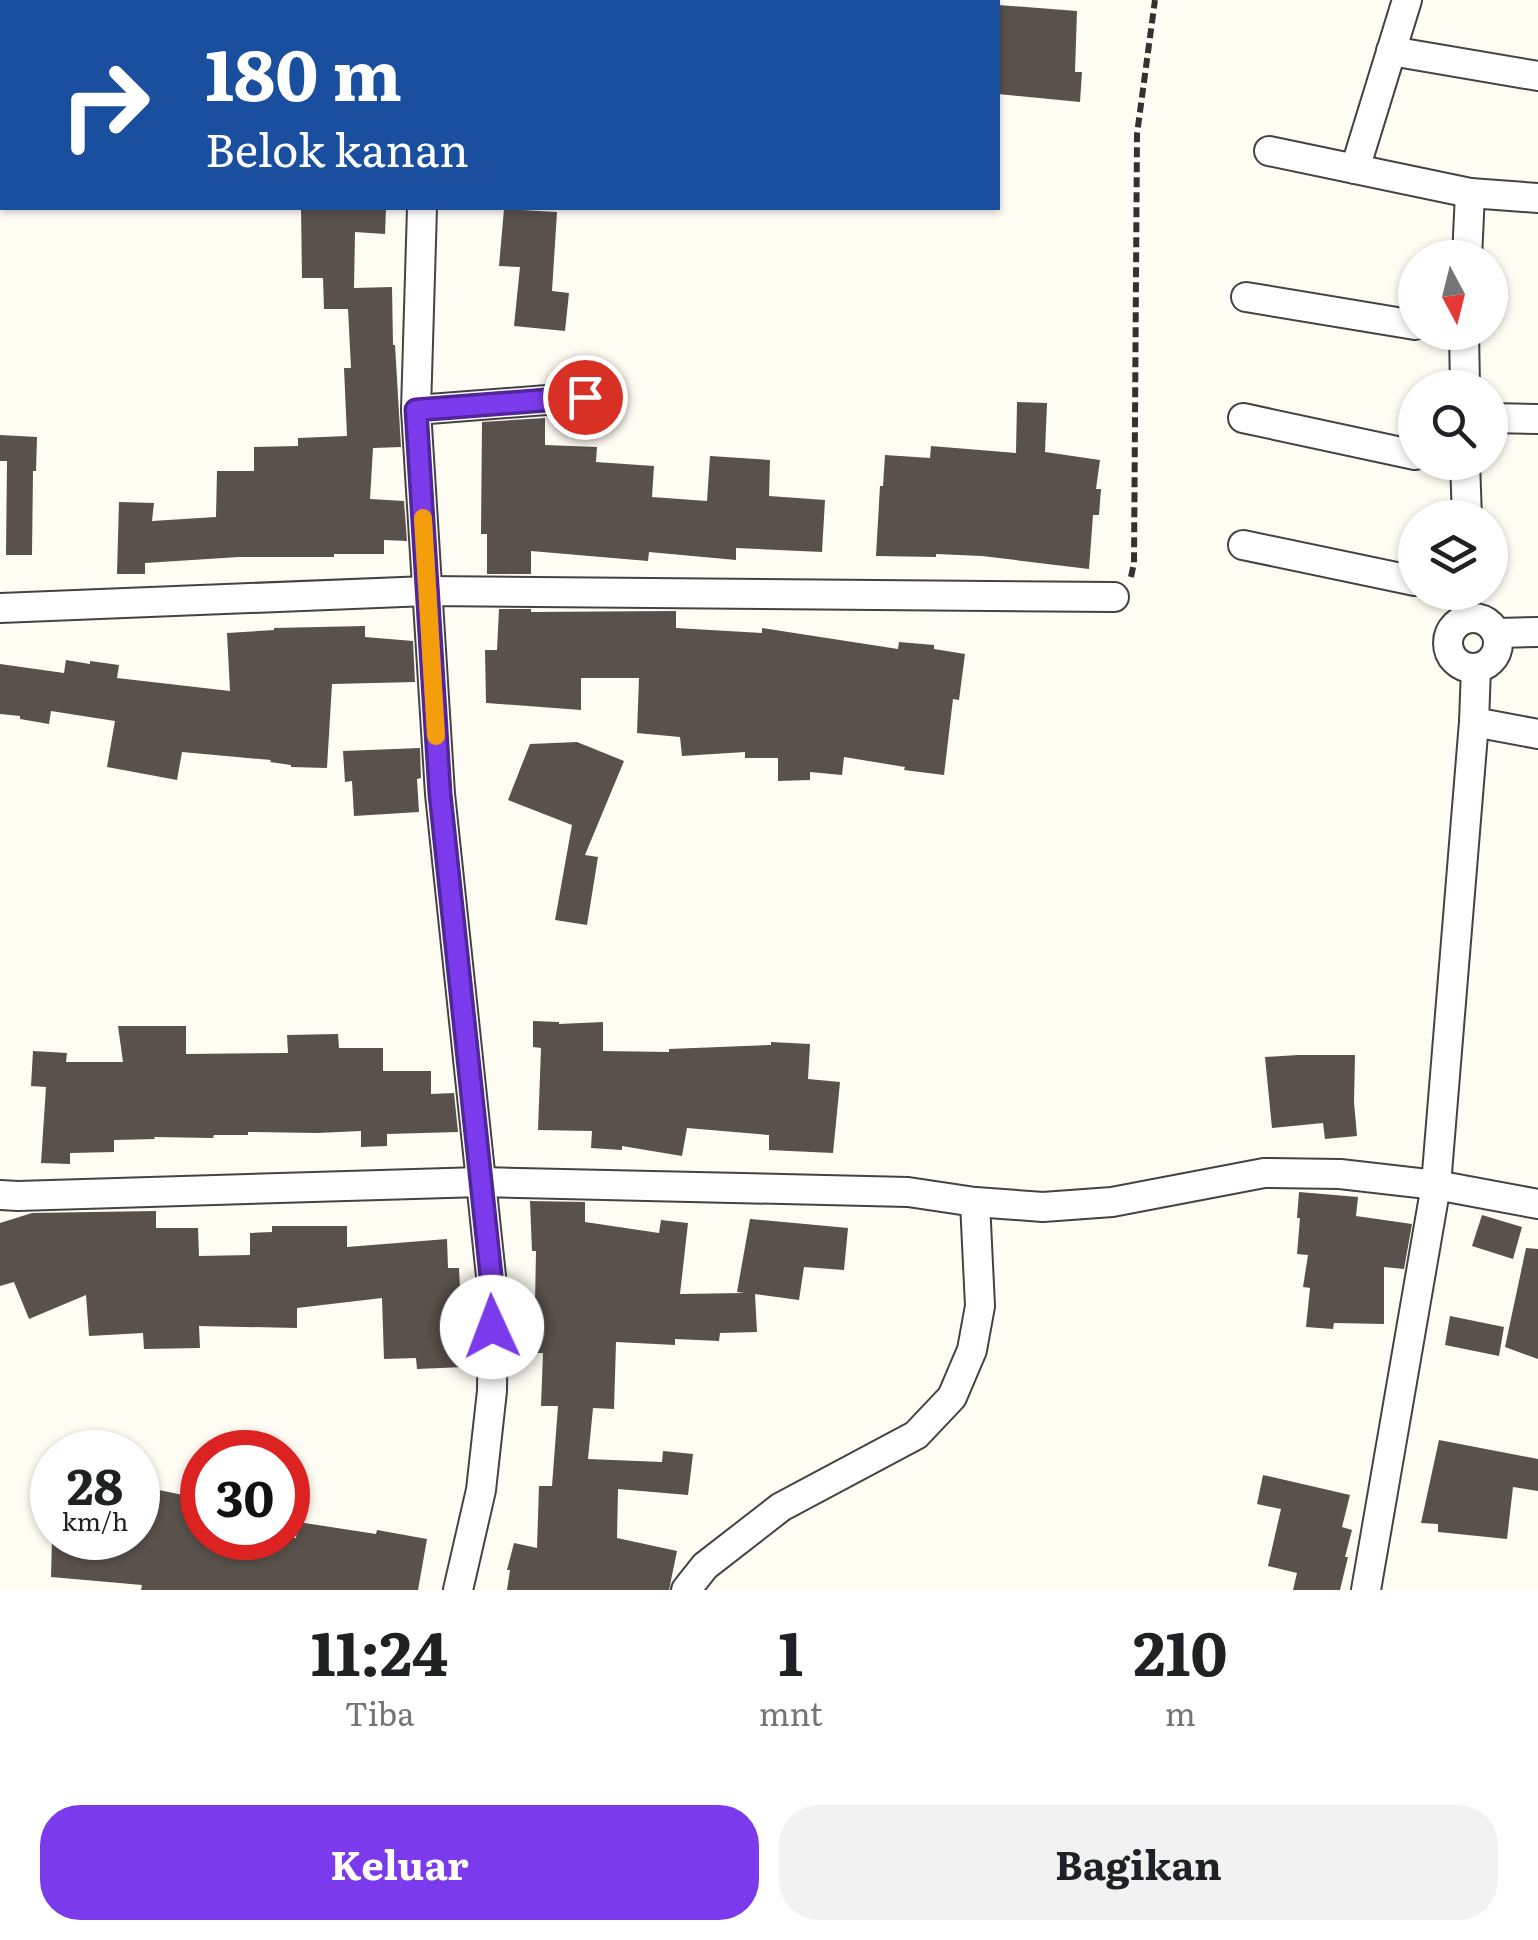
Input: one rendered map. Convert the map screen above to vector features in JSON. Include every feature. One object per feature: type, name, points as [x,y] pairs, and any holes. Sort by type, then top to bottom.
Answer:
[{"type":"street","points":[[1355,168],[1407,0]]},
{"type":"street","points":[[1391,51],[1538,76]]},
{"type":"street","points":[[1269,151],[1470,192],[1538,198]]},
{"type":"street","points":[[1468,240],[1470,192]]},
{"type":"street","points":[[422,210],[416,410],[440,794],[493,1295],[492,1391],[481,1490],[458,1590]]},
{"type":"street","points":[[1246,296],[1398,321]]},
{"type":"street","points":[[416,410],[585,397]]},
{"type":"street","points":[[1243,418],[1398,451]]},
{"type":"street","points":[[1508,418],[1538,418]]},
{"type":"street","points":[[1243,545],[1398,577]]},
{"type":"street","points":[[0,608],[427,590],[1114,597]]},
{"type":"street","points":[[1466,610],[1450,630],[1447,641],[1455,661],[1476,668],[1487,664],[1498,644],[1490,624],[1473,610]]},
{"type":"street","points":[[1496,633],[1538,632]]},
{"type":"street","points":[[1366,1590],[1436,1185],[1476,668]]},
{"type":"street","points":[[1474,722],[1538,734]]},
{"type":"street","points":[[0,1194],[481,1182],[908,1192],[1043,1207],[1112,1202],[1264,1173],[1340,1174],[1436,1185],[1538,1204]]},
{"type":"street","points":[[686,1590],[705,1566],[781,1507],[916,1435],[952,1397],[972,1350],[980,1306],[976,1202]]},
{"type":"path","points":[[1114,597],[1128,588],[1134,563],[1136,134],[1155,0]]},
{"type":"building","points":[[1000,5],[1077,11],[1075,72],[1082,72],[1080,102],[1000,94]]},
{"type":"building","points":[[301,210],[386,210],[385,234],[355,232],[354,288],[392,287],[401,447],[373,448],[370,499],[404,501],[407,541],[384,540],[384,554],[145,563],[145,574],[117,574],[119,502],[154,503],[152,521],[216,517],[217,471],[254,471],[254,447],[298,446],[298,438],[347,436],[344,368],[351,368],[348,309],[324,309],[323,278],[302,278]]},
{"type":"building","points":[[504,210],[557,212],[552,291],[569,293],[565,331],[514,326],[520,267],[499,266]]},
{"type":"building","points":[[1017,402],[1047,403],[1045,452],[1100,460],[1096,489],[1101,489],[1099,515],[1093,515],[1089,569],[982,556],[876,556],[885,455],[930,458],[931,446],[1016,453]]},
{"type":"building","points":[[545,418],[545,445],[597,447],[596,462],[654,466],[652,497],[707,501],[710,456],[770,460],[769,496],[825,500],[822,552],[736,548],[736,560],[649,552],[648,561],[531,551],[531,574],[487,574],[487,534],[481,534],[482,422]]},
{"type":"building","points":[[0,435],[37,437],[32,555],[6,555],[7,461],[0,461]]},
{"type":"building","points":[[499,609],[676,611],[676,628],[762,633],[762,628],[898,649],[899,642],[934,645],[934,649],[965,654],[959,700],[953,699],[944,775],[844,757],[842,775],[810,772],[810,780],[778,781],[778,758],[745,758],[745,752],[682,756],[680,737],[637,733],[639,678],[581,678],[581,710],[486,703],[485,650],[497,650]]},
{"type":"building","points":[[365,626],[365,637],[413,641],[415,682],[332,684],[327,768],[182,752],[177,780],[107,767],[115,721],[51,711],[49,724],[0,714],[0,664],[64,673],[66,660],[90,661],[119,665],[117,678],[230,691],[227,633]]},
{"type":"building","points":[[577,742],[624,761],[585,855],[598,857],[587,925],[555,920],[572,825],[508,800],[530,744]]},
{"type":"building","points":[[420,748],[419,812],[354,816],[352,781],[345,782],[343,751]]},
{"type":"building","points":[[533,1021],[603,1022],[603,1051],[669,1052],[771,1042],[810,1044],[808,1079],[840,1082],[833,1153],[769,1150],[769,1135],[687,1128],[682,1156],[622,1146],[622,1150],[591,1148],[592,1131],[538,1130],[541,1048],[533,1047]]},
{"type":"building","points":[[118,1026],[186,1026],[186,1054],[288,1053],[287,1035],[338,1034],[339,1048],[383,1048],[383,1071],[431,1071],[431,1094],[454,1093],[458,1132],[387,1134],[387,1146],[361,1147],[361,1131],[154,1137],[114,1140],[114,1152],[70,1153],[70,1164],[41,1163],[46,1087],[31,1086],[33,1051],[67,1053],[66,1062],[123,1062]]},
{"type":"building","points":[[1355,1055],[1357,1136],[1325,1139],[1323,1123],[1272,1128],[1265,1057]]},
{"type":"building","points":[[1299,1192],[1358,1197],[1356,1216],[1412,1224],[1404,1269],[1384,1267],[1384,1324],[1334,1323],[1333,1329],[1306,1327],[1310,1288],[1303,1287],[1308,1255],[1297,1254]]},
{"type":"building","points":[[530,1201],[585,1202],[585,1222],[659,1233],[661,1220],[688,1223],[680,1294],[744,1293],[737,1292],[750,1219],[848,1228],[844,1270],[804,1267],[799,1300],[755,1294],[757,1332],[720,1333],[719,1341],[675,1339],[675,1345],[616,1342],[614,1409],[593,1408],[588,1459],[662,1462],[663,1451],[693,1454],[688,1495],[618,1489],[617,1538],[677,1551],[669,1590],[507,1590],[514,1543],[537,1548],[539,1486],[552,1486],[558,1406],[541,1406],[543,1353],[534,1353],[536,1251],[532,1251]]},
{"type":"building","points":[[156,1211],[156,1228],[198,1228],[199,1256],[250,1255],[250,1233],[272,1232],[272,1226],[347,1226],[347,1247],[447,1239],[448,1268],[459,1268],[464,1367],[417,1369],[416,1358],[384,1359],[382,1298],[297,1308],[297,1328],[199,1326],[200,1348],[144,1349],[143,1333],[89,1336],[86,1295],[29,1319],[14,1282],[0,1286],[0,1223],[32,1213]]},
{"type":"building","points":[[1482,1215],[1522,1227],[1513,1259],[1472,1246]]},
{"type":"building","points":[[1526,1248],[1538,1249],[1538,1359],[1505,1347]]},
{"type":"building","points":[[1450,1316],[1504,1327],[1499,1356],[1445,1345]]},
{"type":"building","points":[[1439,1440],[1538,1459],[1538,1491],[1513,1487],[1507,1539],[1438,1532],[1438,1524],[1421,1523]]},
{"type":"building","points":[[1263,1475],[1350,1495],[1342,1527],[1352,1530],[1340,1590],[1293,1590],[1297,1573],[1268,1566],[1281,1509],[1257,1504]]},
{"type":"building","points":[[160,1490],[180,1494],[180,1560],[310,1560],[310,1524],[427,1539],[418,1590],[141,1590],[142,1585],[51,1577],[51,1560],[160,1560]]},
{"type":"slow traffic","points":[[423,518],[436,736]]},
{"type":"route","points":[[492,1327],[493,1295],[440,794],[416,410],[585,397]]}]
